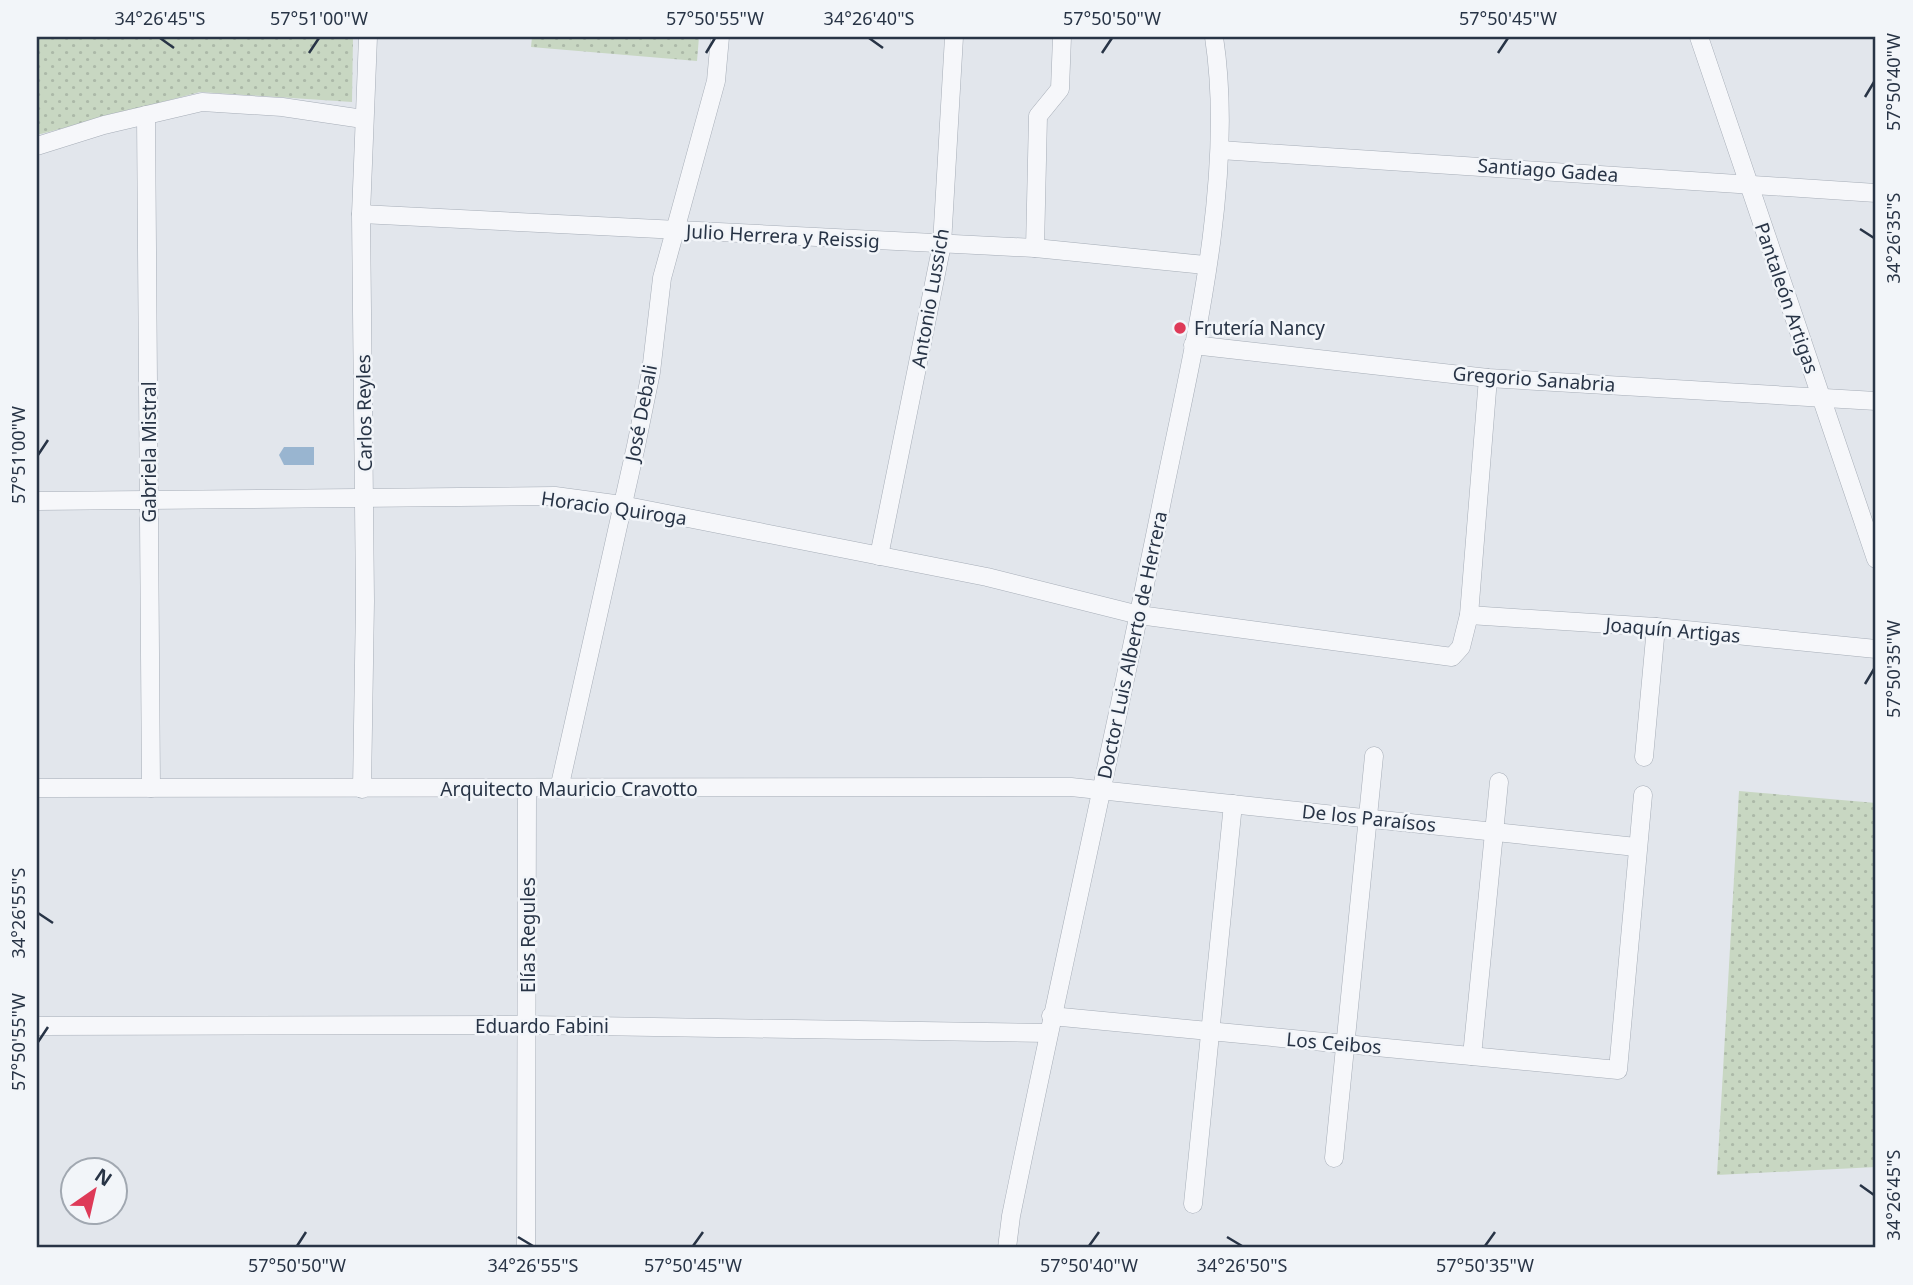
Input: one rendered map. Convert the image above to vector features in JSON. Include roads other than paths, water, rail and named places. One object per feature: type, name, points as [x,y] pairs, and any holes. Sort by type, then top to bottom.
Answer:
[{"type":"street","name":"Carlos Reyles","points":[[362,789],[365,498],[361,214],[362,119],[368,37]]},
{"type":"street","name":"José Debali","points":[[559,789],[651,372],[662,278],[716,81],[720,37]]},
{"type":"street","name":"Antonio Lussich","points":[[879,556],[942,244],[954,37]]},
{"type":"street","points":[[1035,248],[1038,116],[1060,89],[1062,37]]},
{"type":"street","name":"Doctor Luis Alberto de Herrera","points":[[1007,1248],[1011,1216],[1050,1024],[1139,615],[1193,345],[1220,150],[1219,71],[1214,37]]},
{"type":"street","name":"Pantaleón Artigas","points":[[1699,37],[1876,559]]},
{"type":"street","points":[[37,145],[202,102],[282,107],[362,119]]},
{"type":"street","name":"Gabriela Mistral","points":[[146,115],[151,788]]},
{"type":"street","name":"Santiago Gadea","points":[[1220,150],[1876,193]]},
{"type":"street","name":"Julio Herrera y Reissig","points":[[361,214],[1035,248],[1206,265]]},
{"type":"street","name":"Gregorio Sanabria","points":[[1193,345],[1488,378],[1876,401]]},
{"type":"street","points":[[1139,615],[1452,657],[1461,647],[1469,615],[1488,378]]},
{"type":"street","name":"Horacio Quiroga","points":[[37,501],[555,496],[622,505],[987,577],[1139,615]]},
{"type":"street","name":"Joaquín Artigas","points":[[1469,615],[1656,626],[1876,649]]},
{"type":"street","points":[[1644,757],[1656,626]]},
{"type":"street","points":[[1334,1158],[1374,757]]},
{"type":"street","points":[[1472,1056],[1499,782]]},
{"type":"street","name":"Arquitecto Mauricio Cravotto","points":[[37,788],[1101,789]]},
{"type":"street","name":"Elías Regules","points":[[526,1248],[527,789]]},
{"type":"street","name":"De los Paraísos","points":[[1101,789],[1636,848]]},
{"type":"street","points":[[1636,848],[1643,795]]},
{"type":"street","points":[[1193,1204],[1233,804]]},
{"type":"street","name":"Los Ceibos","points":[[1050,1024],[1212,1032],[1618,1070],[1636,848]]},
{"type":"street","name":"Eduardo Fabini","points":[[37,1026],[1050,1024]]},
{"type":"water","points":[[284,447],[314,447],[314,465],[284,465],[279,455]]},
{"type":"place","name":"Frutería Nancy","points":[[1180,328]]}]
